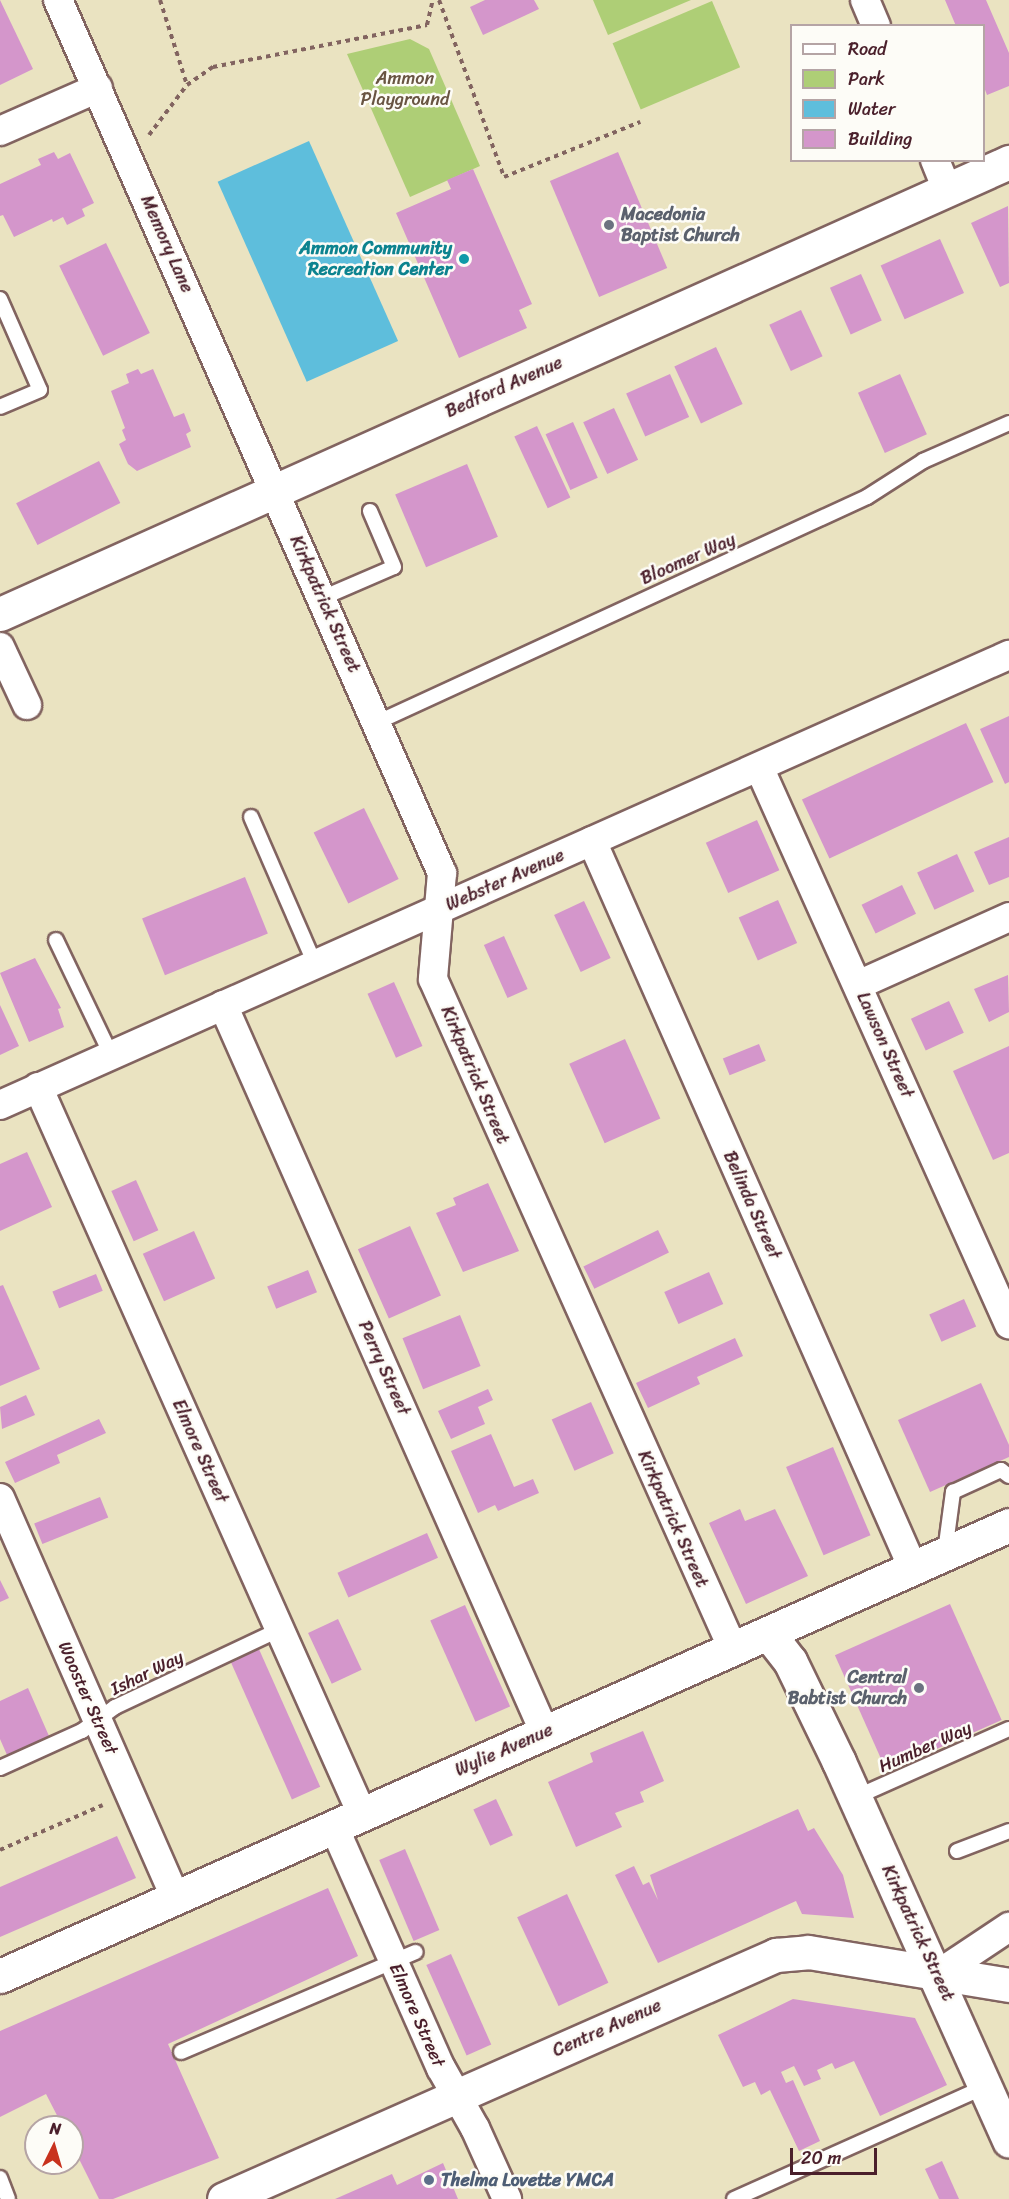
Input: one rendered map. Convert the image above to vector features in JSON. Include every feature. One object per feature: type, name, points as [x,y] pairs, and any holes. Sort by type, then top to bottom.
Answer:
[{"type":"street","name":"Memory Lane","points":[[58,0],[274,490]]},
{"type":"street","points":[[865,0],[875,24]]},
{"type":"street","points":[[0,131],[98,88]]},
{"type":"street","name":"Bedford Avenue","points":[[0,614],[274,490],[941,175],[1009,162]]},
{"type":"street","name":"Kirkpatrick Street","points":[[274,490],[378,722],[442,873],[434,979],[733,1649]]},
{"type":"street","points":[[0,647],[27,705]]},
{"type":"street","name":"Webster Avenue","points":[[0,1105],[1009,655]]},
{"type":"street","name":"Lawson Street","points":[[759,767],[1009,1324]]},
{"type":"street","name":"Belinda Street","points":[[592,841],[913,1568]]},
{"type":"street","points":[[858,985],[1009,917]]},
{"type":"street","name":"Perry Street","points":[[223,1005],[544,1731]]},
{"type":"street","name":"Elmore Street","points":[[38,1088],[279,1630],[348,1821],[405,1956],[456,2095],[507,2199]]},
{"type":"street","name":"Wooster Street","points":[[0,1498],[176,1899]]},
{"type":"street","name":"Wylie Avenue","points":[[0,1976],[1009,1525]]},
{"type":"street","name":"Kirkpatrick Street","points":[[768,1633],[790,1661],[856,1797],[1009,2141]]},
{"type":"street","points":[[937,1975],[1009,1927]]},
{"type":"street","name":"Centre Avenue","points":[[224,2199],[776,1955],[808,1952],[1009,1985]]},
{"type":"lane","points":[[0,300],[40,390],[0,407]]},
{"type":"lane","name":"Bloomer Way","points":[[378,722],[867,497],[923,461],[1009,423]]},
{"type":"lane","points":[[322,598],[394,567],[370,511]]},
{"type":"lane","points":[[251,818],[315,964]]},
{"type":"lane","points":[[56,940],[111,1055]]},
{"type":"lane","points":[[945,1554],[953,1492],[1001,1470],[1009,1476]]},
{"type":"lane","name":"Ishar Way","points":[[0,1768],[98,1719],[115,1707],[279,1630]]},
{"type":"lane","name":"Humber Way","points":[[856,1797],[1009,1729]]},
{"type":"lane","points":[[957,1851],[1009,1831]]},
{"type":"lane","points":[[181,2052],[405,1956]]},
{"type":"lane","points":[[734,2199],[984,2087]]},
{"type":"lane","points":[[0,2178],[8,2199]]},
{"type":"path","points":[[160,0],[187,85]]},
{"type":"path","points":[[149,135],[187,85],[213,68],[427,25],[433,0]]},
{"type":"path","points":[[439,0],[504,177],[640,122]]},
{"type":"path","points":[[0,1850],[112,1801]]},
{"type":"green space","points":[[593,0],[691,0],[608,35]]},
{"type":"green space","points":[[712,1],[740,67],[641,109],[613,43]]},
{"type":"green space","name":"Ammon Playground","points":[[410,39],[429,49],[480,166],[410,197],[347,54]]},
{"type":"water","points":[[309,141],[398,341],[307,382],[218,182]]},
{"type":"building","points":[[0,0],[33,69],[0,85]]},
{"type":"building","points":[[485,0],[534,0],[539,9],[483,35],[470,7]]},
{"type":"building","points":[[945,0],[986,0],[1009,53],[1009,86],[987,95],[985,90],[985,24],[955,24]]},
{"type":"building","points":[[54,152],[58,159],[70,153],[94,203],[82,209],[85,216],[67,225],[63,217],[53,222],[52,219],[14,237],[3,215],[0,216],[0,184],[41,165],[38,159]]},
{"type":"building","name":"Macedonia Baptist Church","points":[[618,152],[667,268],[599,297],[550,181]]},
{"type":"building","name":"Ammon Community Recreation Center","points":[[473,169],[532,304],[519,310],[527,328],[459,358],[396,213],[451,189],[447,180]]},
{"type":"building","points":[[1008,206],[1009,283],[1000,287],[971,223]]},
{"type":"building","points":[[940,239],[964,293],[905,319],[881,265]]},
{"type":"building","points":[[106,243],[150,333],[103,356],[59,266]]},
{"type":"building","points":[[861,274],[882,321],[851,334],[830,288]]},
{"type":"building","points":[[801,310],[823,356],[791,371],[769,325]]},
{"type":"building","points":[[716,347],[743,404],[701,424],[674,366]]},
{"type":"building","points":[[138,369],[141,374],[153,369],[174,417],[184,413],[191,431],[186,434],[191,447],[137,471],[128,464],[119,444],[126,440],[122,430],[125,428],[111,391],[129,383],[126,374]]},
{"type":"building","points":[[670,374],[689,417],[645,436],[626,394]]},
{"type":"building","points":[[900,374],[927,434],[885,453],[858,393]]},
{"type":"building","points":[[614,408],[638,460],[607,474],[583,422]]},
{"type":"building","points":[[573,422],[598,478],[570,490],[546,434]]},
{"type":"building","points":[[537,426],[570,498],[548,508],[514,437]]},
{"type":"building","points":[[99,461],[120,503],[37,545],[16,503]]},
{"type":"building","points":[[467,464],[498,537],[426,567],[395,494]]},
{"type":"building","points":[[1009,716],[1009,782],[1005,784],[980,729]]},
{"type":"building","points":[[966,723],[993,782],[829,858],[802,799]]},
{"type":"building","points":[[364,808],[399,879],[348,904],[314,833]]},
{"type":"building","points":[[757,820],[779,870],[728,893],[706,843]]},
{"type":"building","points":[[1009,837],[1009,877],[989,885],[974,852]]},
{"type":"building","points":[[957,854],[974,891],[934,910],[917,873]]},
{"type":"building","points":[[245,877],[268,934],[165,975],[142,919]]},
{"type":"building","points":[[902,885],[916,914],[876,933],[862,905]]},
{"type":"building","points":[[778,900],[797,943],[758,960],[739,917]]},
{"type":"building","points":[[584,901],[611,958],[581,972],[554,915]]},
{"type":"building","points":[[504,936],[528,989],[507,998],[484,945]]},
{"type":"building","points":[[35,958],[61,1008],[58,1009],[64,1027],[29,1042],[0,973]]},
{"type":"building","points":[[1008,975],[1009,1012],[989,1022],[974,989]]},
{"type":"building","points":[[394,982],[422,1046],[396,1058],[368,994]]},
{"type":"building","points":[[949,1001],[964,1033],[926,1050],[911,1019]]},
{"type":"building","points":[[0,1005],[19,1046],[0,1055]]},
{"type":"building","points":[[625,1039],[660,1118],[605,1143],[569,1064]]},
{"type":"building","points":[[759,1044],[766,1061],[730,1075],[723,1059]]},
{"type":"building","points":[[1009,1046],[1009,1153],[993,1160],[953,1071]]},
{"type":"building","points":[[27,1152],[52,1207],[0,1231],[0,1164]]},
{"type":"building","points":[[136,1180],[158,1230],[134,1241],[111,1191]]},
{"type":"building","points":[[488,1183],[519,1251],[463,1272],[436,1213],[456,1205],[453,1198]]},
{"type":"building","points":[[410,1226],[441,1295],[389,1319],[358,1249]]},
{"type":"building","points":[[658,1230],[669,1252],[594,1289],[583,1266]]},
{"type":"building","points":[[194,1231],[215,1279],[164,1301],[143,1254]]},
{"type":"building","points":[[308,1270],[317,1292],[276,1309],[267,1286]]},
{"type":"building","points":[[709,1272],[723,1304],[678,1324],[664,1292]]},
{"type":"building","points":[[96,1274],[103,1291],[59,1308],[52,1292]]},
{"type":"building","points":[[3,1285],[40,1369],[0,1386],[0,1286]]},
{"type":"building","points":[[964,1299],[976,1326],[941,1342],[929,1314]]},
{"type":"building","points":[[460,1315],[481,1366],[423,1389],[403,1338]]},
{"type":"building","points":[[735,1338],[743,1356],[697,1377],[700,1384],[648,1408],[636,1383]]},
{"type":"building","points":[[981,1383],[1009,1445],[1009,1457],[930,1492],[898,1420]]},
{"type":"building","points":[[488,1389],[493,1400],[478,1407],[485,1424],[451,1439],[438,1411]]},
{"type":"building","points":[[26,1395],[35,1415],[2,1429],[0,1407]]},
{"type":"building","points":[[591,1402],[614,1453],[574,1471],[552,1419]]},
{"type":"building","points":[[99,1419],[106,1433],[57,1455],[60,1463],[15,1483],[5,1462]]},
{"type":"building","points":[[491,1434],[514,1487],[533,1479],[539,1493],[498,1511],[495,1505],[478,1513],[451,1451]]},
{"type":"building","points":[[833,1447],[871,1535],[824,1555],[786,1467]]},
{"type":"building","points":[[100,1497],[108,1517],[42,1544],[34,1524]]},
{"type":"building","points":[[740,1509],[745,1521],[775,1509],[808,1576],[746,1604],[709,1523]]},
{"type":"building","points":[[427,1533],[438,1558],[348,1598],[337,1573]]},
{"type":"building","points":[[0,1580],[9,1598],[0,1602]]},
{"type":"building","name":"Central Babtist Church","points":[[950,1604],[1002,1720],[887,1771],[835,1655]]},
{"type":"building","points":[[465,1605],[510,1706],[475,1722],[430,1620]]},
{"type":"building","points":[[338,1619],[362,1670],[332,1684],[308,1633]]},
{"type":"building","points":[[258,1647],[320,1787],[292,1799],[230,1660]]},
{"type":"building","points":[[28,1688],[49,1736],[7,1755],[0,1739],[0,1701]]},
{"type":"building","points":[[643,1731],[664,1781],[640,1792],[644,1802],[615,1813],[622,1827],[576,1847],[548,1782],[593,1762],[590,1753]]},
{"type":"building","points":[[496,1799],[513,1835],[490,1846],[473,1810]]},
{"type":"building","points":[[798,1809],[808,1831],[814,1828],[843,1875],[854,1918],[802,1914],[796,1901],[658,1963],[615,1875],[634,1866],[643,1885],[649,1882],[658,1900],[650,1875]]},
{"type":"building","points":[[117,1836],[136,1878],[0,1937],[0,1887]]},
{"type":"building","points":[[405,1849],[439,1930],[414,1941],[379,1860]]},
{"type":"building","points":[[328,1888],[358,1956],[168,2044],[219,2158],[113,2199],[99,2199],[84,2169],[84,2115],[57,2115],[46,2094],[0,2117],[0,2031]]},
{"type":"building","points":[[567,1894],[608,1983],[559,2006],[517,1917]]},
{"type":"building","points":[[451,1954],[491,2044],[467,2055],[426,1965]]},
{"type":"building","points":[[793,1999],[915,2018],[947,2085],[880,2116],[854,2061],[835,2069],[832,2063],[817,2070],[821,2079],[804,2086],[794,2066],[781,2072],[786,2083],[793,2080],[820,2141],[799,2151],[770,2090],[761,2095],[755,2082],[743,2087],[718,2035]]},
{"type":"building","points":[[942,2161],[959,2199],[939,2199],[925,2169]]},
{"type":"building","name":"Thelma Lovette YMCA","points":[[443,2163],[458,2199],[335,2199],[392,2174],[397,2185]]},
{"type":"place","name":"Macedonia Baptist Church","points":[[609,225]]},
{"type":"place","name":"Ammon Community Recreation Center","points":[[464,259]]},
{"type":"place","name":"Central Babtist Church","points":[[919,1688]]},
{"type":"place","name":"Thelma Lovette YMCA","points":[[429,2180]]}]
